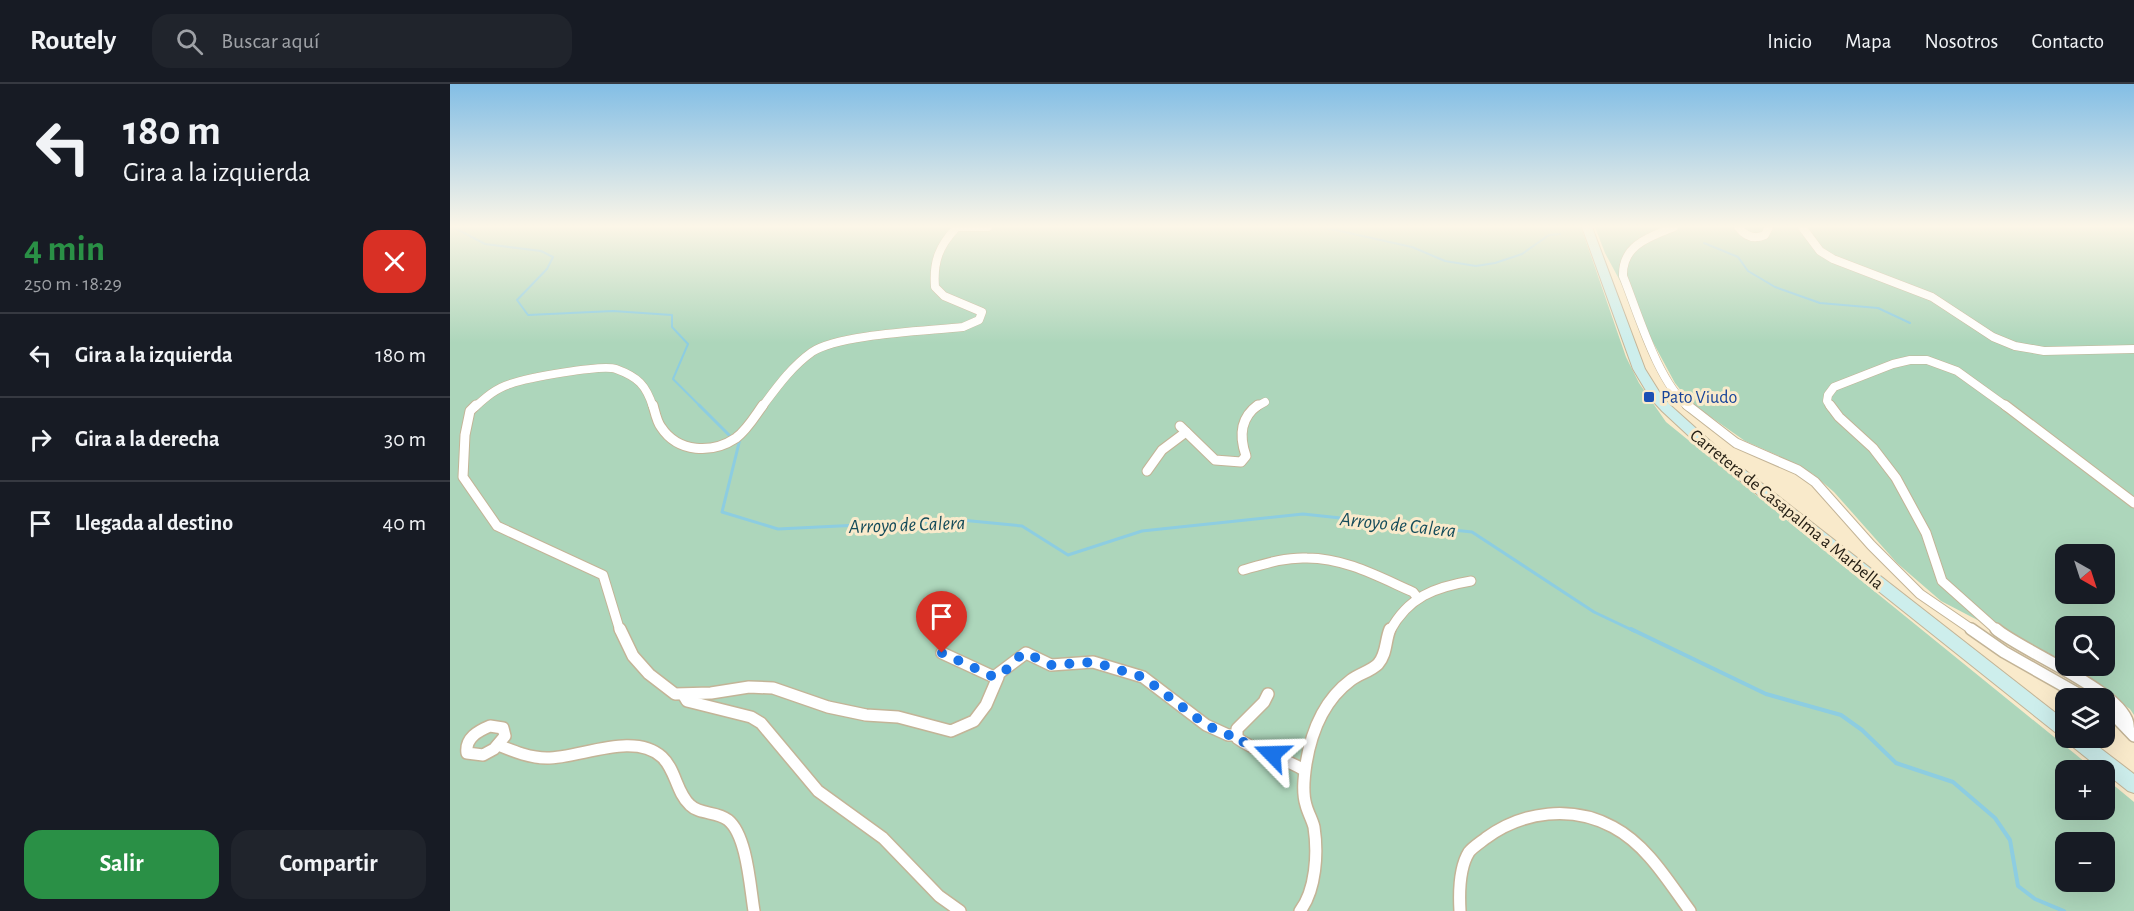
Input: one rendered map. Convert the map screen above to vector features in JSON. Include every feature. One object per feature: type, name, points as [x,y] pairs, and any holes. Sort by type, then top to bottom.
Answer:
[{"type":"main road","name":"Carretera de Casapalma a Marbella","points":[[1601,266],[1639,369],[1655,396],[1666,408],[1723,460],[2055,722]]},
{"type":"main road","points":[[2086,748],[2134,786]]},
{"type":"street","points":[[936,266],[935,287],[944,297],[974,306],[982,312],[979,320],[963,327],[836,342],[814,351],[789,371],[738,436],[716,448],[700,451],[674,440],[660,427],[646,388],[638,380],[614,368],[595,368],[509,384],[488,395],[470,411],[465,435],[463,477],[497,526],[562,558],[592,567],[603,575],[622,636],[633,656],[664,687],[675,694],[684,696],[749,687],[773,688],[828,707],[866,715],[898,717],[951,731],[974,721],[986,705],[998,677],[1019,656],[1026,653],[1051,665],[1093,662],[1143,677],[1206,725],[1228,735],[1236,735]]},
{"type":"street","points":[[1622,266],[1623,276],[1664,377],[1682,401],[1736,442],[1798,470],[1815,482],[1871,545],[1920,594],[2004,652],[2068,688]]},
{"type":"street","points":[[1850,266],[1931,297],[1988,334],[2015,346],[2047,350],[2134,349]]},
{"type":"street","points":[[2131,732],[2123,711],[2098,690],[2000,633],[1942,580],[1926,533],[1912,505],[1873,448],[1839,417],[1827,401],[1827,395],[1834,385],[1855,380],[1893,364],[1920,360],[1948,366],[2040,429],[2134,502]]},
{"type":"street","points":[[1147,471],[1162,450],[1183,429],[1215,460],[1240,462],[1246,456],[1240,427],[1246,416],[1265,402]]},
{"type":"street","points":[[1243,570],[1290,558],[1310,557],[1336,561],[1354,566],[1413,592],[1416,597]]},
{"type":"street","points":[[1300,911],[1312,892],[1316,875],[1313,825],[1305,803],[1304,770],[1312,739],[1324,710],[1335,693],[1351,679],[1377,665],[1382,659],[1386,640],[1393,624],[1416,597],[1447,584],[1471,581]]},
{"type":"street","points":[[942,653],[991,677],[998,677]]},
{"type":"street","points":[[1236,735],[1239,727],[1264,702],[1268,694]]},
{"type":"street","points":[[684,696],[694,703],[751,717],[761,723],[818,791],[883,837],[939,896],[960,911]]},
{"type":"street","points":[[2115,718],[2131,732]]},
{"type":"street","points":[[1236,735],[1239,740],[1250,746],[1294,762],[1304,770]]},
{"type":"street","points":[[498,745],[522,754],[545,758],[624,747],[655,752],[667,762],[688,804],[697,810],[726,819],[737,828],[754,911]]},
{"type":"street","points":[[1460,911],[1463,876],[1469,852],[1492,832],[1520,818],[1549,814],[1585,816],[1613,827],[1641,849],[1690,911]]},
{"type":"green space","points":[[450,266],[1594,266],[1626,357],[1639,383],[1666,422],[2055,738],[2055,748],[2068,748],[2082,760],[2055,760],[2055,820],[2115,820],[2115,786],[2134,802],[2134,911],[450,911]]},
{"type":"green space","points":[[1612,266],[2134,266],[2134,715],[2130,709],[2115,699],[2115,688],[2100,688],[2082,676],[2115,676],[2115,616],[2055,616],[2055,661],[1941,601],[1897,563],[1834,492],[1813,474],[1745,441],[1691,403],[1675,383]]},
{"type":"waterway","name":"Arroyo de Calera","points":[[549,266],[517,300],[528,315],[613,311],[672,315],[672,327],[688,344],[673,379],[730,436]]},
{"type":"waterway","points":[[1473,266],[1479,266]]},
{"type":"waterway","points":[[1744,266],[1748,271],[1775,287],[1820,303],[1878,308],[1910,323]]},
{"type":"waterway","name":"Arroyo de Calera","points":[[740,439],[722,512],[778,529],[961,520],[1022,526],[1068,555],[1142,531],[1303,514],[1472,532],[1594,612],[1634,631]]},
{"type":"waterway","name":"Arroyo de Calera","points":[[1631,629],[1766,694],[1841,715],[1862,730],[1896,763],[1953,782],[1995,818],[2010,840],[2018,886],[2035,899],[2064,911]]},
{"type":"place","name":"Pato Viudo","points":[[1649,397]]},
{"type":"route","points":[[942,653],[991,677],[1001,675],[1019,656],[1026,653],[1051,665],[1093,662],[1113,667],[1143,677],[1206,725],[1228,735],[1236,735],[1239,740],[1250,746],[1272,754]]}]
